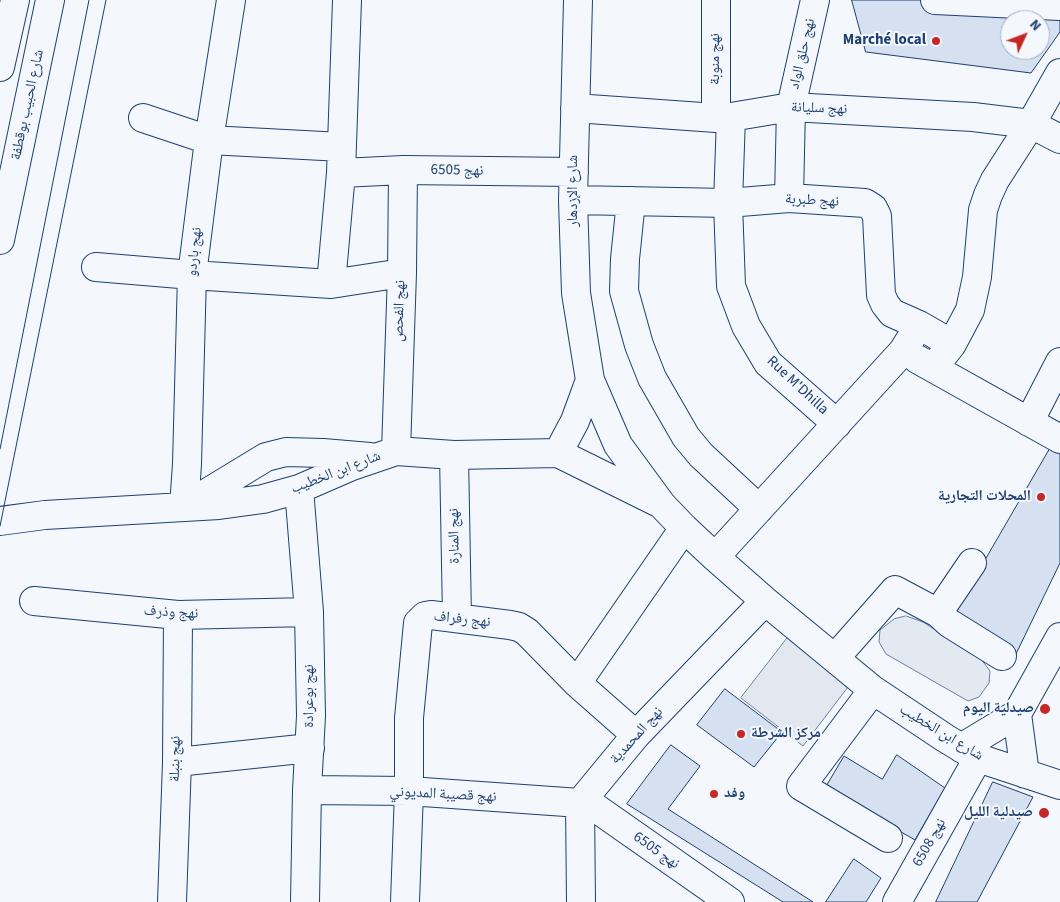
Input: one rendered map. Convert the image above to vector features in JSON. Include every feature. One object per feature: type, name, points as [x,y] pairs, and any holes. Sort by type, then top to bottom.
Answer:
[{"type":"street","points":[[0,67],[15,0]]},
{"type":"street","name":"شارع الحبيب بوقطفة","points":[[0,240],[50,0]]},
{"type":"street","name":"نهج باردو","points":[[184,507],[187,464],[192,275],[209,140],[231,0]]},
{"type":"street","points":[[331,284],[341,160],[347,0]]},
{"type":"street","name":"شارع الإزدهار","points":[[578,0],[573,200],[576,293],[590,380],[618,445]]},
{"type":"street","name":"نهج منوبة","points":[[716,0],[728,203]]},
{"type":"street","name":"نهج حلق الواد","points":[[789,198],[791,107],[815,0]]},
{"type":"street","points":[[935,0],[1060,6]]},
{"type":"street","points":[[934,368],[952,344],[970,310],[977,277],[983,210],[988,195],[995,180],[1032,124],[1060,73]]},
{"type":"street","name":"نهج سليانة","points":[[575,108],[723,118],[791,107],[973,117],[1032,124],[1060,139]]},
{"type":"street","name":"نهج 6505","points":[[143,118],[209,140],[403,170],[574,172]]},
{"type":"street","name":"نهج الفحص","points":[[386,454],[402,273],[403,170]]},
{"type":"street","name":"نهج طبربة","points":[[573,200],[728,203],[789,198],[865,204],[873,208],[877,216],[881,295],[885,304],[892,313],[952,344]]},
{"type":"street","points":[[631,201],[624,291],[639,346],[652,378],[686,437],[701,455],[760,509]]},
{"type":"street","name":"Rue M'Dhilla","points":[[728,203],[731,286],[746,326],[768,362],[837,424]]},
{"type":"street","points":[[96,266],[192,275],[331,284],[402,273]]},
{"type":"street","points":[[715,558],[903,351],[918,325]]},
{"type":"street","points":[[903,351],[1060,440]]},
{"type":"street","points":[[1029,422],[1060,362]]},
{"type":"street","name":"شارع الإزدهار","points":[[558,453],[575,421],[590,380]]},
{"type":"street","name":"شارع ابن الخطيب","points":[[618,445],[662,505],[715,558],[873,690],[969,753],[1060,785]]},
{"type":"street","points":[[184,507],[266,457],[286,452],[386,454]]},
{"type":"street","name":"شارع ابن الخطيب","points":[[0,521],[45,514],[219,505],[264,499],[299,489],[352,466],[386,454],[558,453],[662,505]]},
{"type":"street","name":"نهج المنارة","points":[[454,455],[457,618]]},
{"type":"street","name":"نهج بوعرادة","points":[[299,489],[309,612],[311,716],[307,790],[305,902]]},
{"type":"street","points":[[577,683],[684,528]]},
{"type":"street","points":[[938,613],[972,563]]},
{"type":"street","points":[[835,658],[895,590],[938,613],[949,623],[1002,656]]},
{"type":"street","name":"نهج وذرف","points":[[34,601],[178,615],[309,612]]},
{"type":"street","name":"نهج المحمدية","points":[[581,801],[636,735],[765,601]]},
{"type":"street","name":"نهج بنبلة","points":[[172,902],[177,762],[178,615]]},
{"type":"street","name":"نهج رفراف","points":[[405,902],[409,792],[409,718],[418,623],[425,616],[432,615],[519,627],[539,643],[577,683],[636,735]]},
{"type":"street","points":[[969,753],[1017,714],[1060,637]]},
{"type":"street","points":[[873,690],[801,786],[888,838]]},
{"type":"street","points":[[1017,714],[1026,774]]},
{"type":"street","points":[[177,762],[310,748]]},
{"type":"street","name":"نهج 6508","points":[[902,900],[969,753]]},
{"type":"street","name":"نهج قصيبة المديوني","points":[[307,790],[409,792],[581,801]]},
{"type":"street","points":[[581,801],[582,902]]},
{"type":"street","name":"نهج 6505","points":[[581,801],[730,902]]},
{"type":"shaded area","points":[[906,616],[923,622],[981,659],[990,671],[989,683],[979,697],[968,701],[886,654],[879,642],[880,630],[894,619]]},
{"type":"shaded area","points":[[789,636],[851,683],[803,746],[741,698]]},
{"type":"building","name":"Marché local","points":[[852,0],[1060,0],[1060,32],[1050,46],[1050,10],[1000,10],[1000,60],[1040,60],[1031,73],[866,52]]},
{"type":"building","name":"المحلات التجارية","points":[[1060,431],[1060,563],[1014,658],[950,621]]},
{"type":"building","points":[[725,689],[782,732],[754,767],[697,725]]},
{"type":"building","points":[[671,745],[700,766],[668,809],[813,902],[783,902],[627,804]]},
{"type":"building","points":[[897,755],[945,788],[915,840],[825,788],[844,756],[882,779]]},
{"type":"building","points":[[993,782],[1033,797],[977,902],[936,902]]},
{"type":"building","points":[[854,859],[881,878],[866,902],[826,902]]},
{"type":"tram line","points":[[0,449],[89,0]]},
{"type":"tram line","points":[[0,526],[106,0]]},
{"type":"place","name":"Marché local","points":[[936,41]]},
{"type":"place","name":"المحلات التجارية","points":[[1041,497]]},
{"type":"place","name":"صيدلية اليوم","points":[[1045,709]]},
{"type":"place","name":"مركز الشرطة","points":[[741,734]]},
{"type":"place","name":"وفد","points":[[714,794]]},
{"type":"place","name":"صيدلية الليل","points":[[1044,813]]}]
